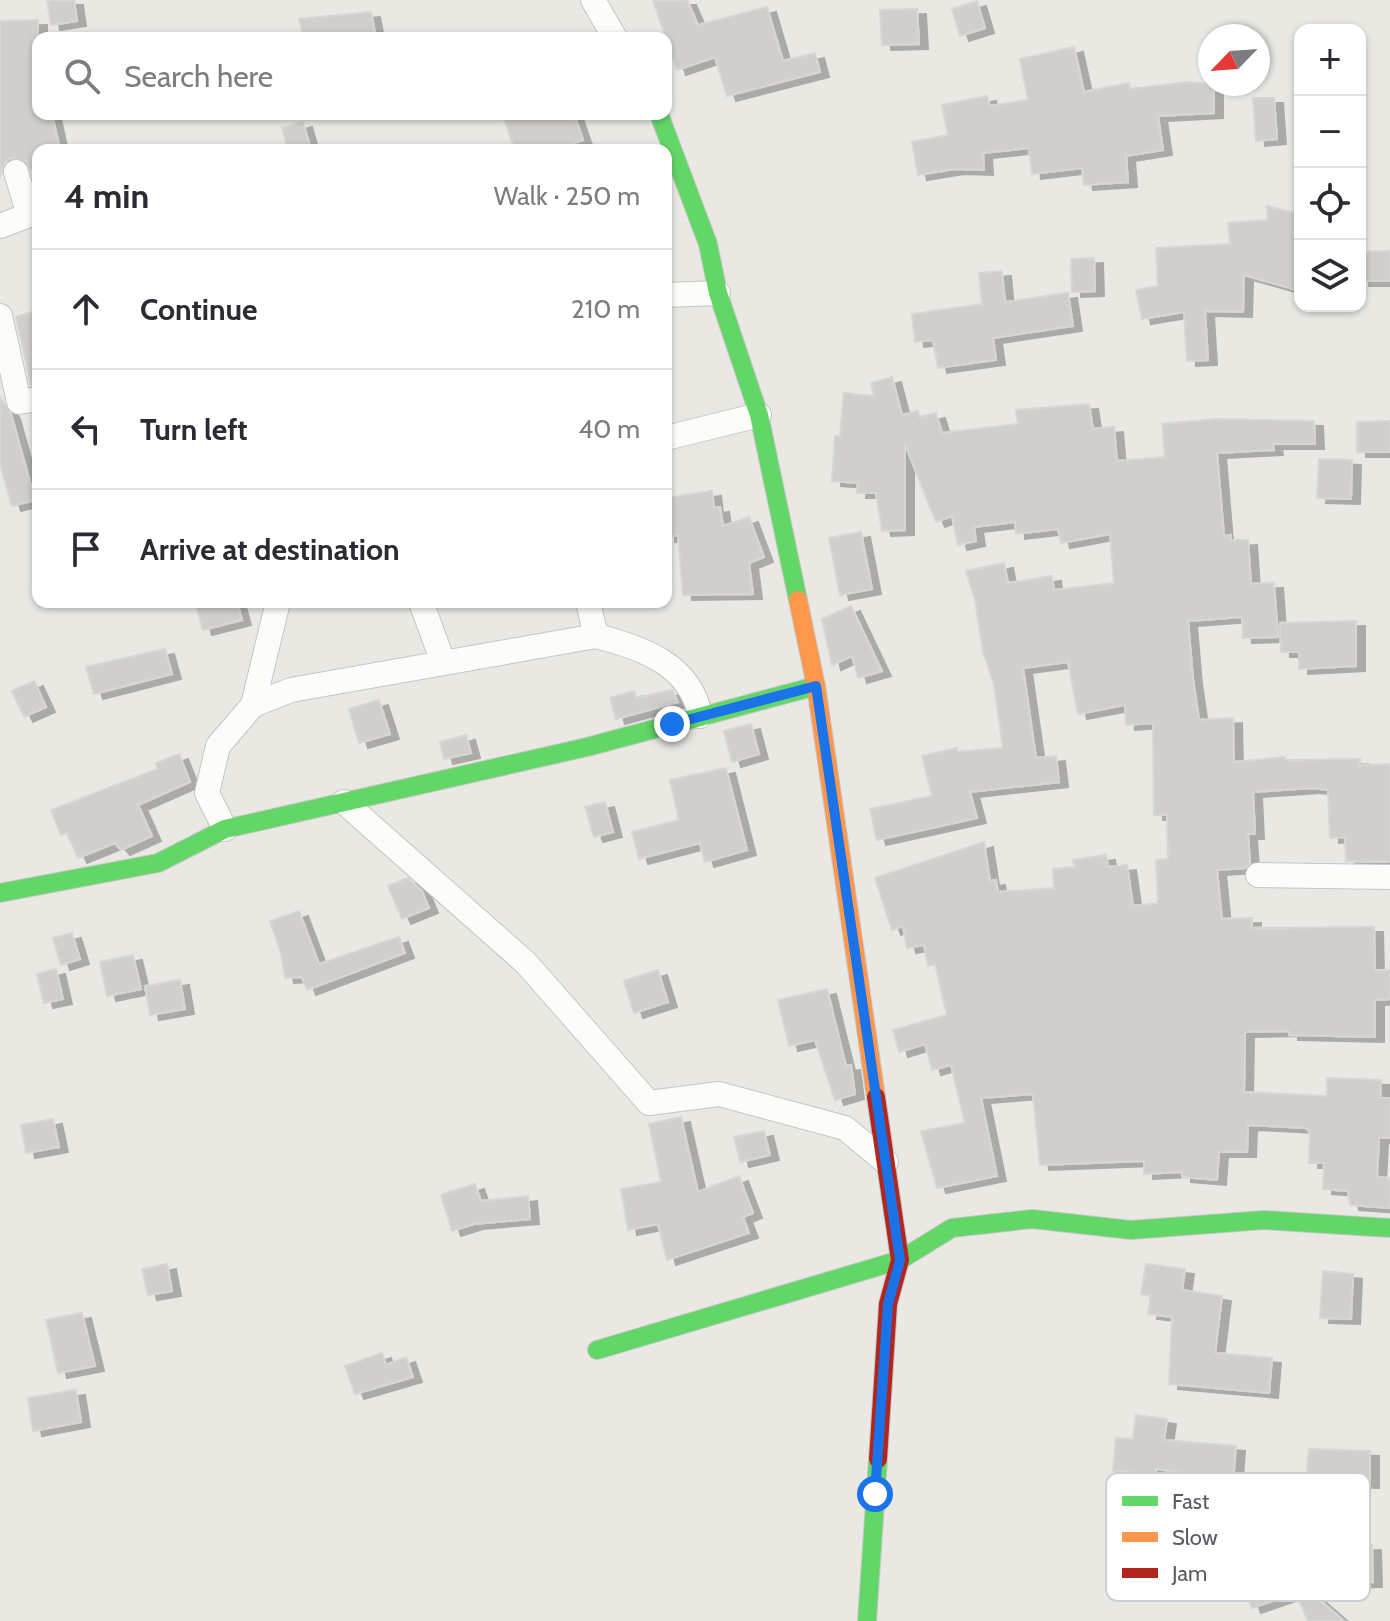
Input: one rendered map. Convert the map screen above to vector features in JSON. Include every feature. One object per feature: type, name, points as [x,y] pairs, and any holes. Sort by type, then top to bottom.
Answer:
[{"type":"street","points":[[593,0],[612,32]]},
{"type":"street","points":[[661,120],[670,144]]},
{"type":"street","points":[[672,148],[708,244],[718,293],[759,415],[816,686],[900,1260],[888,1304],[867,1621]]},
{"type":"street","points":[[0,226],[29,215],[16,172]]},
{"type":"street","points":[[672,295],[718,293]]},
{"type":"street","points":[[0,316],[19,402],[32,400]]},
{"type":"street","points":[[672,437],[759,415]]},
{"type":"street","points":[[225,829],[207,793],[218,746],[253,705],[277,608]]},
{"type":"street","points":[[423,608],[443,662]]},
{"type":"street","points":[[589,608],[596,636]]},
{"type":"street","points":[[253,705],[291,690],[596,636],[658,657],[679,674],[697,701],[700,716]]},
{"type":"street","points":[[0,893],[158,863],[225,829],[587,747],[816,686]]},
{"type":"street","points":[[344,802],[526,963],[649,1103],[719,1094],[845,1128],[886,1162]]},
{"type":"street","points":[[1258,875],[1390,877]]},
{"type":"street","points":[[597,1350],[900,1260],[952,1228],[1032,1219],[1131,1230],[1264,1220],[1390,1228]]},
{"type":"building","points":[[47,0],[74,0],[77,21],[51,25]]},
{"type":"building","points":[[653,0],[687,0],[698,25],[767,7],[783,61],[815,53],[820,72],[727,96],[715,57],[677,70],[672,55],[672,32],[664,32]]},
{"type":"building","points":[[977,1],[985,28],[960,36],[952,9]]},
{"type":"building","points":[[917,9],[919,44],[882,45],[880,10]]},
{"type":"building","points":[[371,12],[375,32],[302,32],[299,19]]},
{"type":"building","points":[[38,20],[38,32],[32,32],[32,120],[53,120],[59,144],[32,144],[32,170],[26,161],[11,158],[5,162],[0,177],[0,21]]},
{"type":"building","points":[[1074,47],[1084,92],[1129,83],[1130,89],[1198,83],[1198,96],[1214,96],[1214,113],[1158,116],[1163,150],[1126,156],[1128,182],[1084,185],[1082,168],[1032,174],[1029,148],[983,153],[984,170],[955,169],[918,175],[912,142],[948,135],[942,105],[987,96],[990,106],[1028,100],[1020,59]]},
{"type":"building","points":[[1253,98],[1274,98],[1277,139],[1256,141]]},
{"type":"building","points":[[504,120],[576,120],[583,140],[572,144],[513,144]]},
{"type":"building","points":[[303,122],[309,144],[286,144],[282,128]]},
{"type":"building","points":[[1267,206],[1294,213],[1294,289],[1244,275],[1243,312],[1205,311],[1208,360],[1187,361],[1184,312],[1142,319],[1136,290],[1158,286],[1156,248],[1230,244],[1228,223],[1268,220]]},
{"type":"building","points":[[1390,251],[1390,281],[1366,281],[1366,252]]},
{"type":"building","points":[[1094,258],[1095,291],[1072,292],[1071,259]]},
{"type":"building","points":[[1002,271],[1005,302],[1068,293],[1073,326],[993,338],[996,360],[938,368],[933,340],[915,342],[912,314],[982,304],[979,273]]},
{"type":"building","points":[[32,312],[32,385],[31,385],[16,317]]},
{"type":"building","points":[[892,377],[902,415],[918,411],[919,417],[936,413],[942,433],[1018,424],[1016,410],[1089,404],[1093,429],[1114,427],[1117,461],[1165,457],[1162,424],[1217,419],[1314,421],[1315,444],[1273,444],[1274,450],[1217,453],[1224,536],[1231,535],[1231,541],[1248,540],[1251,584],[1274,583],[1278,637],[1243,638],[1242,617],[1188,621],[1193,679],[1199,720],[1233,718],[1234,762],[1285,757],[1285,760],[1360,759],[1360,765],[1390,764],[1390,862],[1346,861],[1345,837],[1330,838],[1328,790],[1312,788],[1253,792],[1255,834],[1248,834],[1250,863],[1245,868],[1217,870],[1222,919],[1252,918],[1252,928],[1374,927],[1375,970],[1390,970],[1390,999],[1375,1000],[1375,1037],[1289,1035],[1289,1031],[1245,1032],[1244,1092],[1327,1096],[1327,1078],[1381,1080],[1380,1098],[1390,1098],[1390,1138],[1379,1138],[1377,1177],[1390,1178],[1390,1208],[1350,1205],[1348,1191],[1323,1189],[1324,1163],[1309,1163],[1310,1132],[1306,1128],[1248,1125],[1247,1152],[1219,1152],[1217,1180],[1182,1177],[1182,1172],[1144,1174],[1144,1161],[1040,1165],[1033,1094],[981,1098],[997,1176],[937,1188],[921,1131],[965,1123],[951,1065],[932,1070],[925,1044],[899,1052],[893,1030],[947,1015],[935,964],[928,966],[924,945],[907,948],[903,926],[892,930],[875,878],[984,842],[990,881],[996,880],[998,892],[1054,888],[1053,869],[1075,867],[1073,860],[1106,855],[1108,867],[1127,865],[1133,906],[1158,903],[1156,860],[1168,859],[1167,815],[1154,815],[1153,723],[1126,725],[1125,705],[1078,714],[1068,662],[1023,668],[1036,758],[1056,756],[1059,782],[970,792],[977,818],[877,840],[870,809],[932,796],[922,756],[957,748],[957,752],[1003,748],[994,685],[983,651],[975,600],[966,571],[1004,563],[1008,583],[1052,576],[1054,590],[1114,583],[1110,534],[1061,543],[1058,529],[1016,534],[1015,522],[974,527],[976,541],[958,545],[952,516],[936,522],[905,444],[905,530],[882,531],[876,493],[857,493],[858,483],[832,481],[835,436],[840,436],[844,393],[874,396],[871,383]]},
{"type":"building","points":[[0,397],[11,414],[32,489],[32,501],[12,506],[0,464]]},
{"type":"building","points":[[1390,421],[1390,452],[1357,452],[1357,422]]},
{"type":"building","points":[[1319,459],[1352,460],[1351,499],[1317,498]]},
{"type":"building","points":[[712,491],[714,508],[720,507],[723,526],[749,517],[764,557],[749,563],[753,594],[683,595],[678,535],[672,536],[672,497]]},
{"type":"building","points":[[861,532],[872,589],[840,595],[829,538]]},
{"type":"building","points":[[851,606],[882,671],[858,678],[852,656],[832,665],[822,619]]},
{"type":"building","points":[[197,608],[239,608],[242,620],[203,630]]},
{"type":"building","points":[[1356,621],[1356,666],[1299,669],[1299,652],[1281,652],[1280,623]]},
{"type":"building","points":[[165,649],[172,674],[94,694],[86,667]]},
{"type":"building","points":[[34,681],[46,707],[24,717],[12,691]]},
{"type":"building","points":[[672,690],[678,702],[616,719],[610,698],[634,691],[636,698]]},
{"type":"building","points":[[379,700],[390,734],[359,743],[349,709]]},
{"type":"building","points":[[751,724],[759,754],[732,762],[724,731]]},
{"type":"building","points":[[466,735],[471,753],[444,759],[440,742]]},
{"type":"building","points":[[179,754],[190,782],[138,805],[152,836],[121,850],[115,843],[78,858],[67,832],[61,835],[51,810],[158,769],[156,763]]},
{"type":"building","points":[[726,768],[747,850],[705,862],[700,843],[639,859],[632,832],[679,820],[670,780]]},
{"type":"building","points":[[605,802],[613,832],[594,837],[585,807]]},
{"type":"building","points":[[408,878],[422,891],[429,908],[402,919],[388,886]]},
{"type":"building","points":[[299,911],[319,964],[399,937],[405,953],[307,990],[302,977],[285,978],[281,953],[270,921]]},
{"type":"building","points":[[72,933],[80,959],[61,965],[53,938]]},
{"type":"building","points":[[133,955],[141,989],[107,996],[100,962]]},
{"type":"building","points":[[56,969],[63,999],[44,1003],[37,974]]},
{"type":"building","points":[[658,970],[668,1002],[634,1013],[624,981]]},
{"type":"building","points":[[180,980],[185,1009],[150,1015],[145,986]]},
{"type":"building","points":[[827,989],[846,1066],[851,1065],[855,1094],[835,1100],[815,1040],[789,1046],[778,1000]]},
{"type":"building","points":[[681,1117],[698,1192],[739,1176],[753,1213],[743,1217],[749,1233],[667,1260],[658,1224],[628,1230],[621,1189],[661,1182],[649,1124]]},
{"type":"building","points":[[53,1119],[59,1147],[26,1153],[21,1125]]},
{"type":"building","points":[[764,1131],[770,1155],[740,1162],[734,1137]]},
{"type":"building","points":[[475,1184],[481,1201],[528,1196],[530,1219],[474,1224],[452,1231],[441,1195]]},
{"type":"building","points":[[167,1264],[172,1291],[148,1295],[142,1269]]},
{"type":"building","points":[[1146,1264],[1185,1269],[1182,1290],[1222,1296],[1215,1353],[1272,1358],[1269,1393],[1169,1384],[1172,1317],[1148,1314],[1151,1296],[1141,1294]]},
{"type":"building","points":[[1323,1271],[1353,1274],[1351,1319],[1320,1318]]},
{"type":"building","points":[[82,1313],[95,1366],[58,1373],[46,1320]]},
{"type":"building","points":[[382,1353],[386,1365],[406,1357],[413,1377],[355,1394],[345,1366]]},
{"type":"building","points":[[76,1390],[81,1422],[33,1431],[28,1398]]},
{"type":"building","points":[[1136,1415],[1167,1419],[1164,1440],[1236,1446],[1234,1473],[1185,1473],[1156,1469],[1156,1473],[1113,1471],[1116,1438],[1133,1439]]},
{"type":"building","points":[[1309,1449],[1370,1451],[1370,1473],[1307,1473]]},
{"type":"building","points":[[1372,1545],[1373,1582],[1370,1582]]},
{"type":"building","points":[[1250,1601],[1273,1601],[1252,1608]]},
{"type":"building","points":[[1299,1601],[1321,1601],[1344,1621],[1308,1621]]},
{"type":"traffic: fast","points":[[661,120],[670,144]]},
{"type":"traffic: fast","points":[[672,148],[708,244],[718,293],[759,415],[798,600]]},
{"type":"traffic: fast","points":[[0,893],[158,863],[225,829],[587,747],[816,686]]},
{"type":"traffic: fast","points":[[597,1350],[900,1260],[952,1228],[1032,1219],[1131,1230],[1264,1220],[1390,1228]]},
{"type":"traffic: fast","points":[[867,1621],[878,1459]]},
{"type":"traffic: slow","points":[[798,600],[816,686],[876,1097]]},
{"type":"traffic: jam","points":[[876,1097],[900,1260],[888,1304],[878,1459]]},
{"type":"route","points":[[672,724],[816,686],[900,1260],[888,1304],[875,1494]]}]
